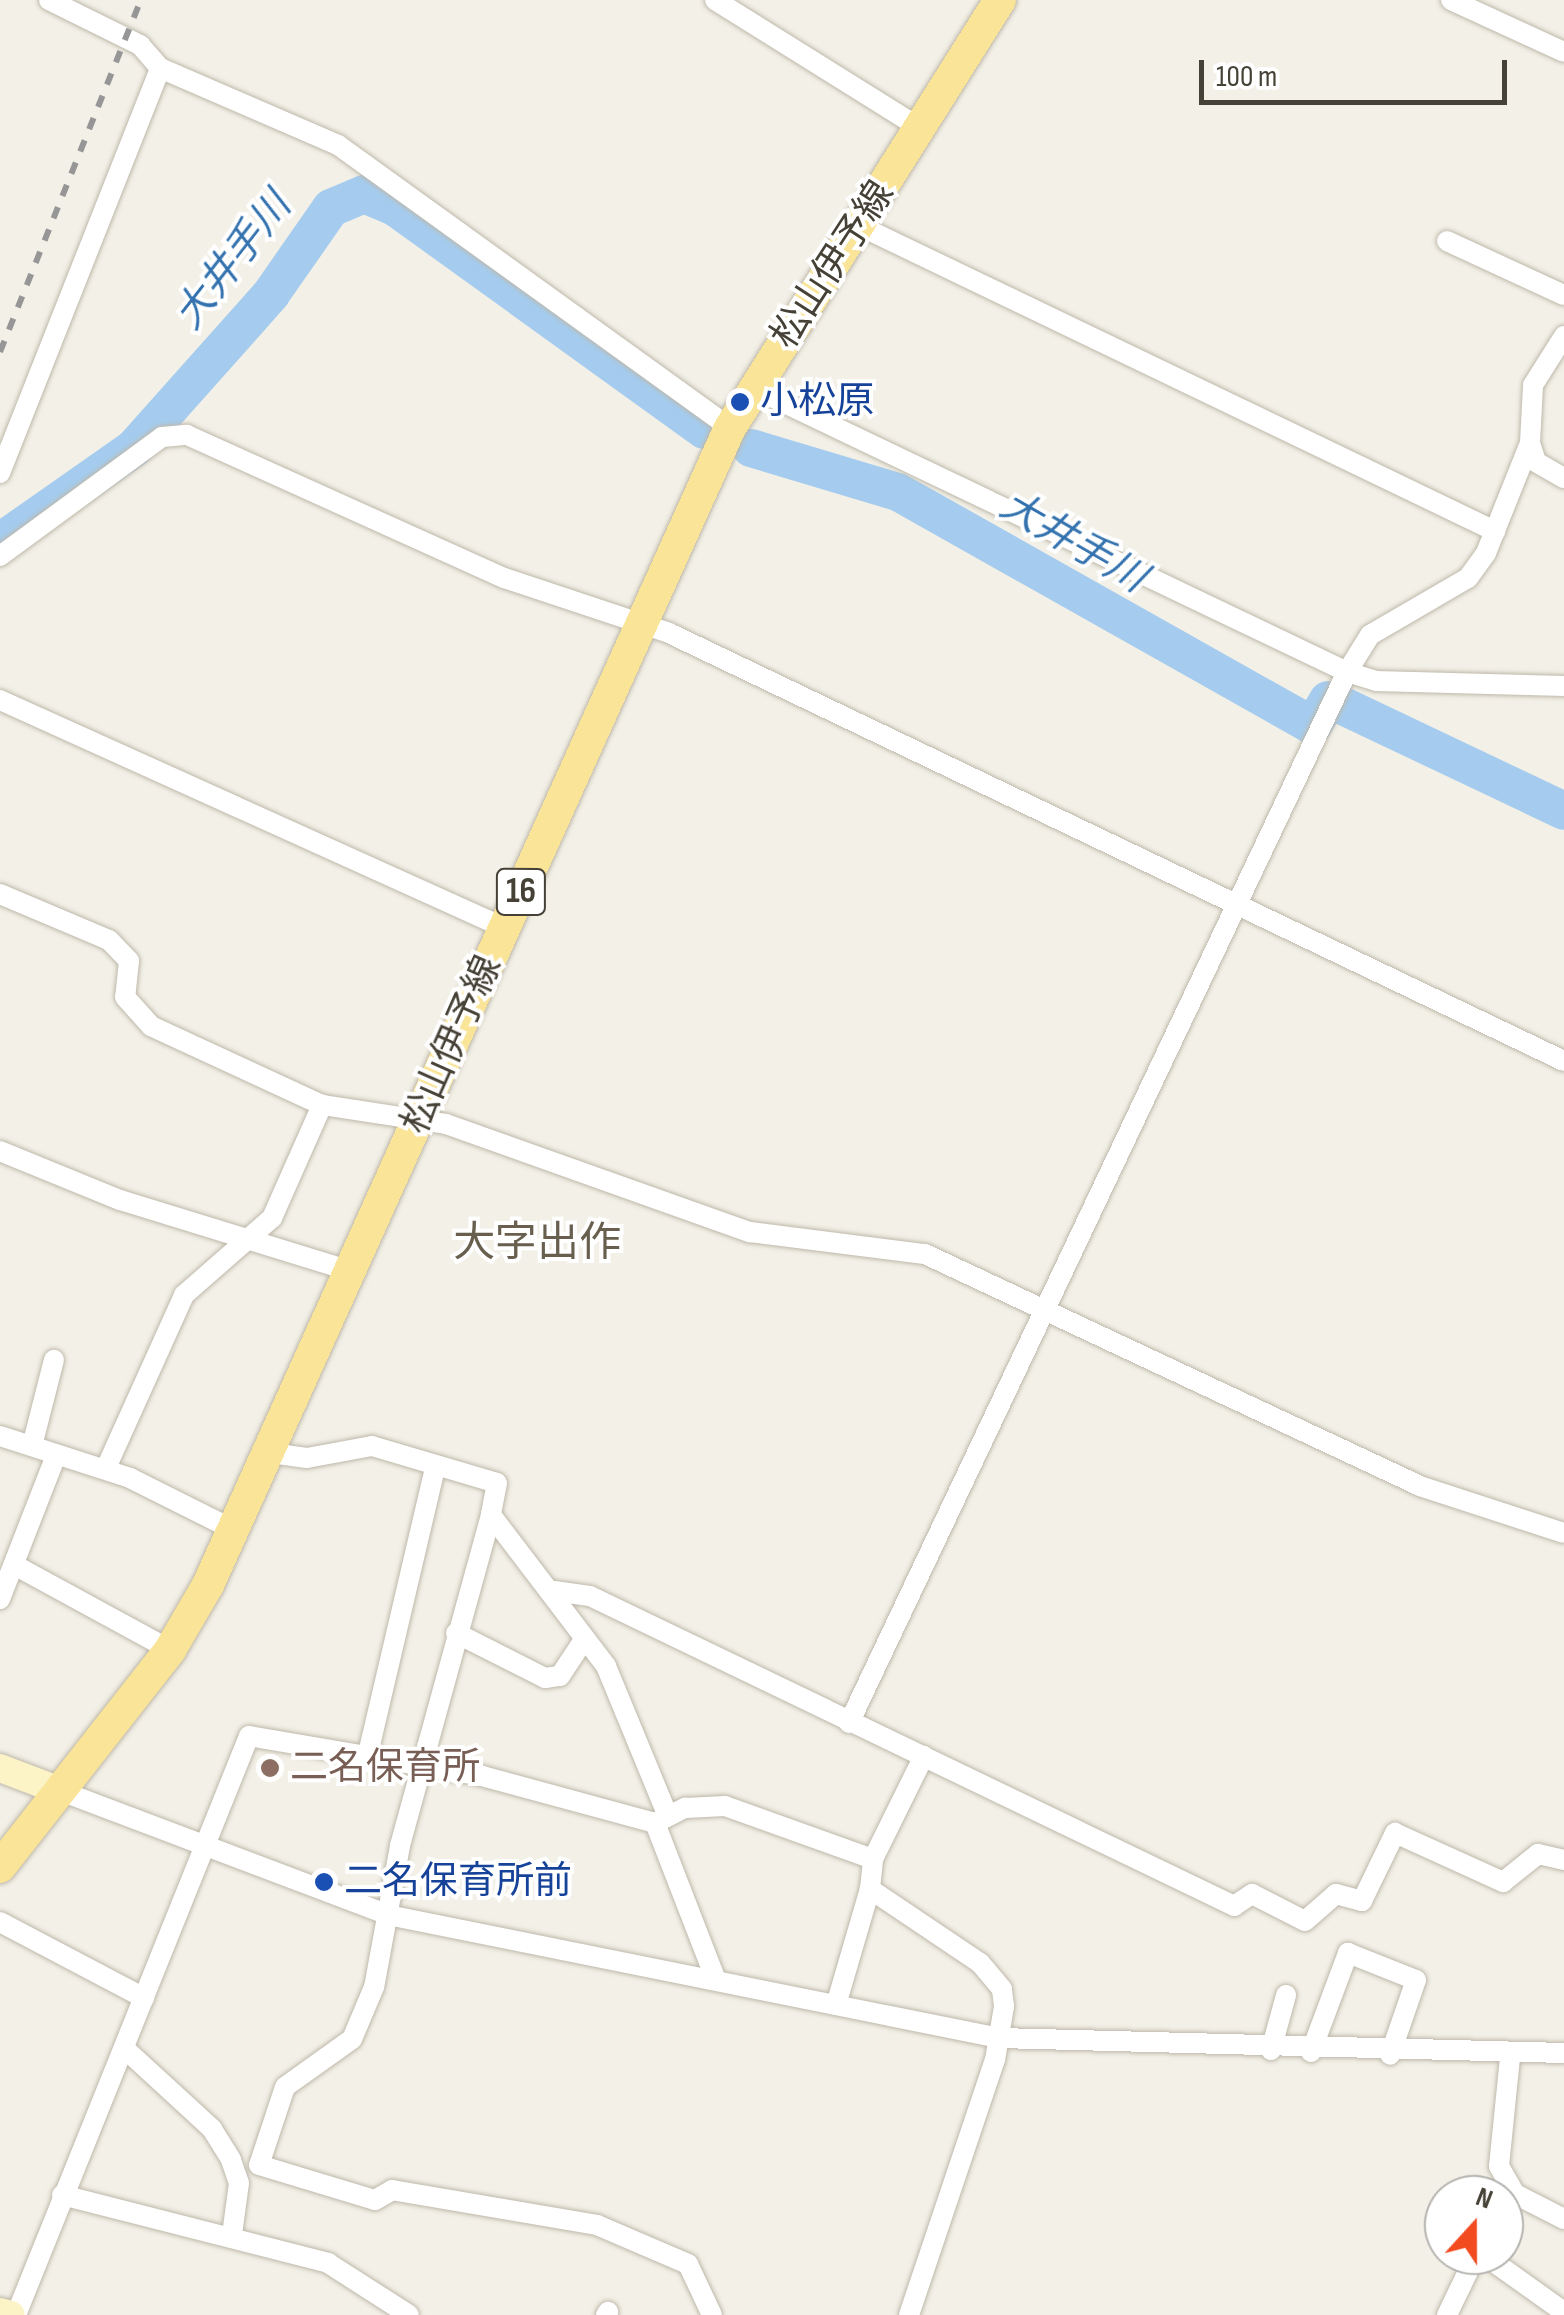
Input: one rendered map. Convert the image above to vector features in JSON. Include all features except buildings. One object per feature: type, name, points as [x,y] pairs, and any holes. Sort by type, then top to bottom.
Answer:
[{"type":"main road","name":"松山伊予線","points":[[0,1867],[170,1650],[236,1530],[730,428],[1000,0]]},
{"type":"main road","points":[[0,1768],[58,1790]]},
{"type":"main road","points":[[0,2312],[14,2315]]},
{"type":"street","points":[[49,0],[140,45],[160,68],[338,145],[730,428]]},
{"type":"street","points":[[715,0],[920,128]]},
{"type":"street","points":[[1451,0],[1564,52]]},
{"type":"street","points":[[0,472],[160,68]]},
{"type":"street","points":[[858,225],[1495,531]]},
{"type":"street","points":[[1447,241],[1564,296]]},
{"type":"street","points":[[849,1723],[1347,672],[1382,625],[1468,578],[1495,531],[1530,443],[1533,385],[1564,336]]},
{"type":"street","points":[[754,388],[1347,672],[1376,681],[1564,686]]},
{"type":"street","points":[[0,556],[175,432],[504,578],[639,626],[1564,1061]]},
{"type":"street","points":[[1530,443],[1536,462],[1564,478]]},
{"type":"street","points":[[0,700],[505,928]]},
{"type":"street","points":[[0,894],[109,940],[128,981],[134,1012],[151,1026],[322,1105],[419,1119],[750,1232],[924,1254],[1420,1486],[1564,1532]]},
{"type":"street","points":[[106,1468],[184,1294],[240,1240],[272,1218],[322,1105]]},
{"type":"street","points":[[0,1152],[240,1240],[351,1272]]},
{"type":"street","points":[[32,1446],[54,1360]]},
{"type":"street","points":[[0,1436],[106,1468],[236,1530]]},
{"type":"street","points":[[239,2183],[259,2164],[285,2088],[352,2039],[388,1915],[456,1633],[498,1483],[435,1468],[372,1446],[307,1458],[271,1452]]},
{"type":"street","points":[[0,1600],[18,1566],[56,1455]]},
{"type":"street","points":[[367,1758],[435,1468]]},
{"type":"street","points":[[491,1515],[554,1591],[606,1666],[716,1980]]},
{"type":"street","points":[[18,1566],[170,1650]]},
{"type":"street","points":[[554,1591],[590,1596],[1234,1906],[1252,1894],[1305,1921],[1336,1894],[1362,1901],[1395,1834],[1504,1882],[1538,1854],[1564,1860]]},
{"type":"street","points":[[456,1633],[546,1678],[560,1676],[585,1638]]},
{"type":"street","points":[[14,2315],[249,1736],[661,1818],[726,1806],[873,1858]]},
{"type":"street","points":[[836,2005],[870,1889],[873,1858],[924,1756]]},
{"type":"street","points":[[58,1790],[388,1915],[998,2038],[1390,2055],[1510,2057],[1564,2052]]},
{"type":"street","points":[[870,1889],[980,1963],[1002,1989],[998,2038],[909,2315]]},
{"type":"street","points":[[0,1922],[144,1998]]},
{"type":"street","points":[[1312,2052],[1348,1954],[1416,1980],[1390,2055]]},
{"type":"street","points":[[1271,2050],[1286,1995]]},
{"type":"street","points":[[124,2048],[212,2129],[239,2183],[232,2235]]},
{"type":"street","points":[[1502,2175],[1499,2166],[1510,2057]]},
{"type":"street","points":[[259,2164],[375,2200],[392,2190],[597,2225],[688,2264],[712,2315]]},
{"type":"street","points":[[62,2194],[232,2235],[354,2272],[409,2315]]},
{"type":"street","points":[[1524,2207],[1564,2220]]},
{"type":"street","points":[[1447,2315],[1469,2275]]},
{"type":"street","points":[[1509,2275],[1564,2312]]},
{"type":"waterway","name":"大井手川","points":[[0,542],[134,448],[271,294],[331,208],[364,194],[395,207],[704,430]]},
{"type":"waterway","name":"大井手川","points":[[751,448],[898,492],[1313,726],[1328,700]]},
{"type":"waterway","name":"大井手川","points":[[1339,704],[1564,811]]},
{"type":"railway","points":[[0,352],[141,0]]},
{"type":"place","name":"小松原","points":[[740,402]]},
{"type":"place","name":"二名保育所","points":[[270,1768]]},
{"type":"place","name":"二名保育所前","points":[[324,1882]]},
{"type":"district","name":"大字出作","points":[[537,1244]]}]
